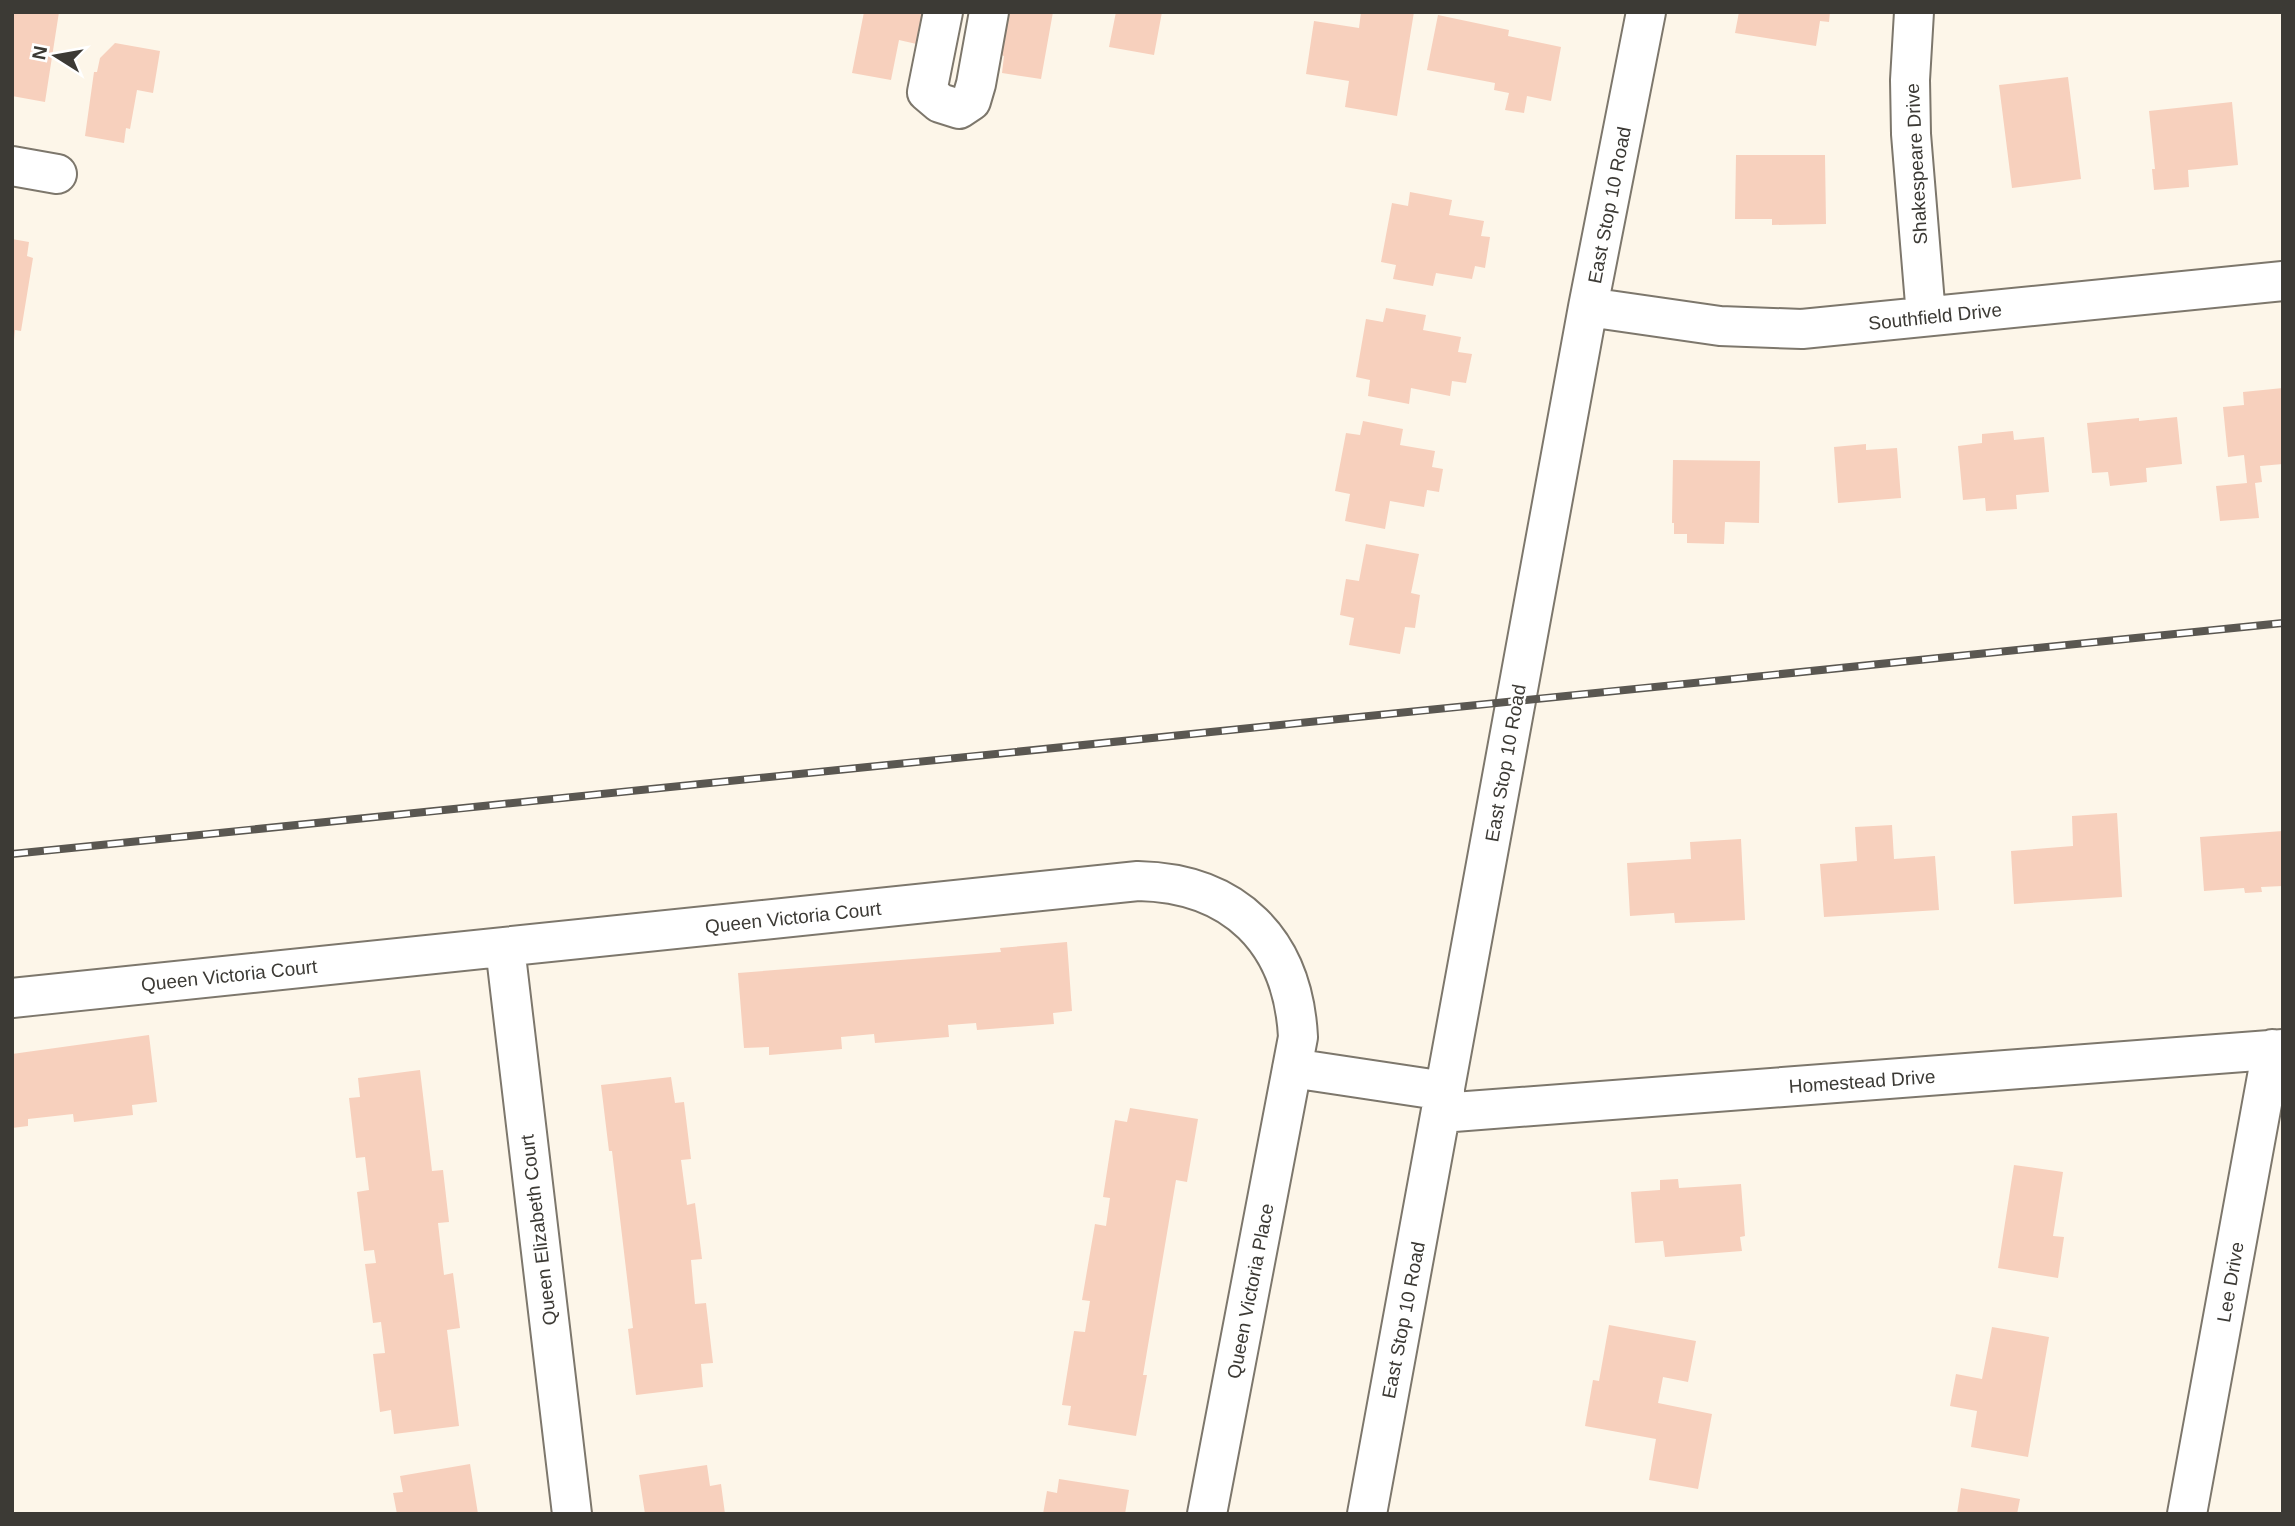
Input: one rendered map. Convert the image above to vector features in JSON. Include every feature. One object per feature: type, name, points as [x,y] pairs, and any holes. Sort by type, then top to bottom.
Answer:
[{"type":"street","points":[[943,12],[927,92],[940,103],[959,109],[971,101],[989,12]]},
{"type":"street","name":"East Stop 10 Road","points":[[1367,1514],[1588,307],[1646,12]]},
{"type":"street","name":"Shakespeare Drive","points":[[1914,12],[1911,134],[1926,316]]},
{"type":"street","points":[[12,166],[57,174]]},
{"type":"street","name":"Southfield Drive","points":[[1588,307],[1753,328],[1835,327],[2283,281]]},
{"type":"street","name":"Queen Victoria Court","points":[[12,998],[1138,881],[1178,883],[1218,897],[1243,915],[1264,936],[1282,963],[1292,986],[1296,1006],[1298,1037],[1292,1068]]},
{"type":"street","name":"Queen Elizabeth Court","points":[[505,947],[572,1514]]},
{"type":"street","name":"Homestead Drive","points":[[1443,1102],[2278,1049]]},
{"type":"street","name":"Lee Drive","points":[[2188,1514],[2278,1049]]},
{"type":"street","points":[[1292,1068],[1443,1102]]},
{"type":"street","name":"Queen Victoria Place","points":[[1208,1514],[1292,1068]]},
{"type":"building","points":[[12,12],[59,12],[45,102],[12,96]]},
{"type":"building","points":[[864,12],[927,12],[921,45],[899,40],[891,80],[852,73]]},
{"type":"building","points":[[1009,12],[1053,12],[1041,79],[1002,73],[1004,56],[1001,55]]},
{"type":"building","points":[[1116,12],[1162,12],[1154,55],[1109,47]]},
{"type":"building","points":[[1361,12],[1414,12],[1397,116],[1345,107],[1349,81],[1306,74],[1314,21],[1359,28]]},
{"type":"building","points":[[1739,12],[1830,12],[1829,22],[1820,21],[1816,46],[1735,33]]},
{"type":"building","points":[[1438,15],[1509,30],[1508,36],[1561,47],[1551,101],[1527,96],[1524,113],[1505,110],[1509,93],[1494,90],[1495,83],[1427,70]]},
{"type":"building","points":[[115,43],[160,51],[153,93],[137,90],[130,129],[126,128],[124,143],[85,136],[94,72],[97,72],[100,58]]},
{"type":"building","points":[[2068,77],[2081,179],[2012,188],[1999,85]]},
{"type":"building","points":[[2232,102],[2238,165],[2188,170],[2189,187],[2154,190],[2152,169],[2155,169],[2149,111]]},
{"type":"building","points":[[1736,155],[1825,155],[1826,224],[1772,225],[1772,219],[1735,219]]},
{"type":"building","points":[[1410,192],[1452,200],[1449,215],[1484,221],[1481,236],[1490,237],[1485,268],[1475,266],[1472,279],[1436,273],[1433,286],[1393,279],[1396,265],[1381,262],[1392,203],[1408,206]]},
{"type":"building","points":[[12,239],[29,242],[27,256],[33,258],[21,331],[15,330],[14,340],[12,340]]},
{"type":"building","points":[[1386,308],[1426,315],[1423,330],[1461,337],[1458,352],[1472,354],[1466,383],[1452,381],[1450,396],[1411,388],[1409,404],[1368,396],[1370,380],[1356,377],[1366,319],[1383,322]]},
{"type":"building","points":[[2283,388],[2283,464],[2260,466],[2262,482],[2255,483],[2259,518],[2220,521],[2216,486],[2247,483],[2244,455],[2228,457],[2223,407],[2244,405],[2243,392]]},
{"type":"building","points":[[2177,417],[2182,464],[2146,468],[2147,482],[2110,486],[2108,472],[2092,473],[2087,423]]},
{"type":"building","points":[[1363,421],[1403,429],[1400,445],[1435,451],[1432,467],[1443,469],[1439,492],[1427,490],[1424,507],[1390,501],[1385,529],[1345,521],[1350,494],[1335,491],[1346,433],[1360,435]]},
{"type":"building","points":[[2013,431],[2014,440],[2044,437],[2049,492],[2016,495],[2017,509],[1986,511],[1985,498],[1963,500],[1958,446],[1982,443],[1982,434]]},
{"type":"building","points":[[1866,444],[1866,450],[1897,448],[1901,498],[1838,503],[1834,447]]},
{"type":"building","points":[[1673,460],[1760,461],[1759,523],[1725,522],[1724,544],[1687,543],[1687,534],[1674,534]]},
{"type":"building","points":[[1366,544],[1419,554],[1411,593],[1420,595],[1415,628],[1405,627],[1400,654],[1349,645],[1354,618],[1340,615],[1346,579],[1359,581]]},
{"type":"building","points":[[2117,813],[2122,897],[2014,904],[2011,851],[2073,846],[2072,816]]},
{"type":"building","points":[[1892,825],[1894,859],[1935,856],[1939,910],[1824,917],[1820,864],[1857,861],[1855,827]]},
{"type":"building","points":[[2283,831],[2283,886],[2261,887],[2262,892],[2245,893],[2244,888],[2204,891],[2200,837]]},
{"type":"building","points":[[1741,839],[1745,920],[1675,923],[1674,913],[1630,916],[1627,863],[1691,859],[1690,842]]},
{"type":"building","points":[[1067,942],[1072,1011],[1053,1013],[1054,1024],[977,1030],[976,1023],[948,1025],[949,1037],[875,1043],[874,1034],[841,1037],[842,1049],[769,1055],[769,1047],[744,1048],[738,973],[1001,952],[1000,948]]},
{"type":"building","points":[[149,1035],[157,1102],[132,1105],[133,1115],[74,1122],[73,1114],[28,1119],[28,1126],[12,1128],[12,1054]]},
{"type":"building","points":[[420,1070],[432,1171],[443,1170],[449,1222],[438,1223],[444,1275],[453,1273],[460,1328],[447,1330],[459,1426],[394,1434],[391,1410],[380,1412],[373,1354],[385,1353],[381,1322],[373,1323],[365,1264],[376,1263],[374,1250],[364,1251],[357,1192],[369,1190],[365,1157],[356,1158],[349,1098],[360,1097],[358,1078]]},
{"type":"building","points":[[671,1077],[675,1103],[684,1102],[691,1159],[681,1160],[687,1205],[695,1203],[702,1259],[691,1260],[695,1304],[706,1303],[713,1363],[701,1364],[703,1387],[636,1395],[628,1329],[633,1328],[612,1151],[609,1151],[601,1085]]},
{"type":"building","points":[[1130,1108],[1198,1119],[1187,1182],[1176,1180],[1143,1375],[1147,1375],[1136,1436],[1068,1425],[1071,1406],[1062,1405],[1074,1331],[1085,1332],[1090,1301],[1082,1300],[1095,1224],[1106,1226],[1110,1198],[1103,1197],[1115,1120],[1127,1122]]},
{"type":"building","points":[[2014,1165],[2063,1172],[2053,1236],[2064,1237],[2058,1278],[1998,1268]]},
{"type":"building","points":[[1678,1179],[1679,1188],[1741,1184],[1745,1236],[1740,1237],[1742,1251],[1665,1257],[1663,1241],[1635,1243],[1631,1192],[1660,1190],[1660,1180]]},
{"type":"building","points":[[1609,1325],[1696,1341],[1688,1382],[1663,1377],[1658,1403],[1712,1414],[1698,1489],[1649,1480],[1656,1439],[1585,1426],[1593,1380],[1599,1381]]},
{"type":"building","points":[[1992,1327],[2049,1337],[2028,1457],[1971,1447],[1977,1411],[1950,1406],[1956,1374],[1982,1379]]},
{"type":"building","points":[[470,1464],[478,1514],[397,1514],[393,1493],[403,1492],[400,1476]]},
{"type":"building","points":[[707,1465],[710,1486],[721,1484],[725,1514],[645,1514],[639,1475]]},
{"type":"building","points":[[1059,1479],[1129,1490],[1125,1514],[1043,1514],[1047,1491],[1057,1493]]},
{"type":"building","points":[[1961,1488],[2020,1499],[2017,1514],[1957,1514]]},
{"type":"railway","points":[[12,854],[2283,623]]}]
